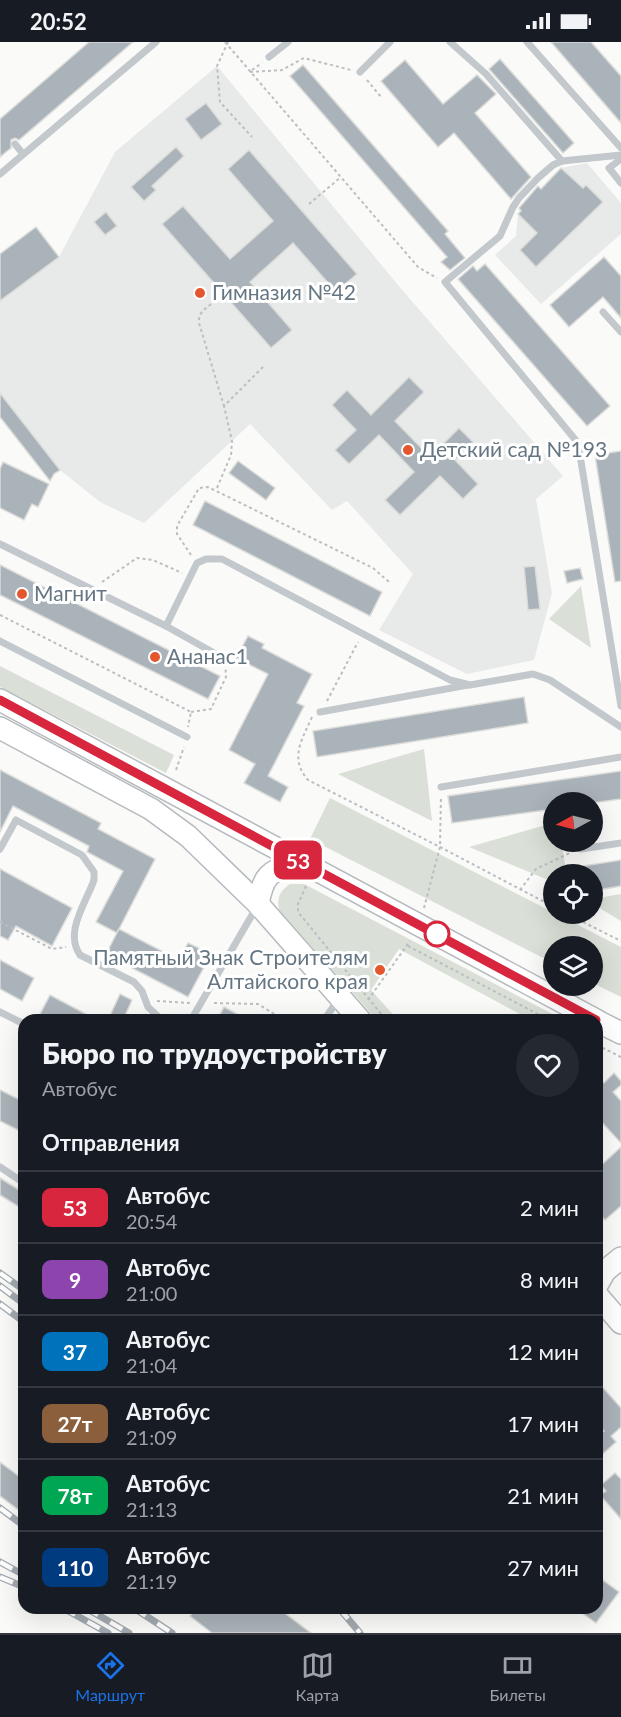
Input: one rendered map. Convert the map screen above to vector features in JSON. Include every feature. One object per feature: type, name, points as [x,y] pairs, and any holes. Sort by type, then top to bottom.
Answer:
[{"type":"main road","points":[[0,700],[419,924],[581,1014]]},
{"type":"main road","points":[[0,729],[151,809],[188,836],[258,904],[355,1014]]},
{"type":"main road","points":[[258,904],[262,885],[272,872],[300,861]]},
{"type":"main road","points":[[603,1025],[621,1033]]},
{"type":"main road","points":[[603,1274],[621,1257]]},
{"type":"main road","points":[[603,1302],[621,1323]]},
{"type":"lane","points":[[0,174],[156,42]]},
{"type":"lane","points":[[269,57],[288,42]]},
{"type":"lane","points":[[360,72],[390,42]]},
{"type":"lane","points":[[450,42],[486,74],[562,161]]},
{"type":"lane","points":[[527,42],[621,148]]},
{"type":"lane","points":[[15,144],[23,154]]},
{"type":"lane","points":[[621,157],[562,161],[554,165],[519,198],[500,236],[445,282],[578,443],[621,706]]},
{"type":"lane","points":[[621,157],[609,168],[621,183]]},
{"type":"lane","points":[[603,312],[621,332]]},
{"type":"lane","points":[[0,544],[166,626],[214,653]]},
{"type":"lane","points":[[166,626],[197,563],[206,559],[222,560],[450,680],[470,685]]},
{"type":"lane","points":[[0,641],[187,737]]},
{"type":"lane","points":[[320,712],[533,674],[549,680],[621,727]]},
{"type":"lane","points":[[441,787],[621,757]]},
{"type":"lane","points":[[0,849],[16,820],[82,855],[88,861],[94,872],[94,880],[76,926],[73,939],[75,945],[80,955],[134,981],[148,1006],[156,1014]]},
{"type":"lane","points":[[603,846],[621,843]]},
{"type":"lane","points":[[195,1014],[258,904]]},
{"type":"lane","points":[[328,1014],[340,998]]},
{"type":"lane","points":[[0,1012],[18,1021]]},
{"type":"lane","points":[[0,1167],[18,1179]]},
{"type":"path","points":[[252,137],[220,102],[217,66],[226,43],[418,267],[445,282]]},
{"type":"path","points":[[250,72],[269,57]]},
{"type":"path","points":[[250,72],[282,70],[304,58],[360,72],[381,97]]},
{"type":"path","points":[[309,204],[341,177]]},
{"type":"path","points":[[211,304],[198,317],[232,441],[231,455],[217,488]]},
{"type":"path","points":[[224,406],[265,365]]},
{"type":"path","points":[[197,563],[177,534],[177,526],[199,488],[208,487],[373,568],[389,582]]},
{"type":"path","points":[[90,590],[137,558],[153,560],[190,577]]},
{"type":"path","points":[[0,621],[1,616],[191,712],[212,709],[226,676],[225,658],[214,653]]},
{"type":"path","points":[[187,737],[191,712]]},
{"type":"path","points":[[176,770],[183,751]]},
{"type":"path","points":[[308,780],[543,902]]},
{"type":"path","points":[[368,1000],[408,946],[419,924],[440,847],[441,787]]},
{"type":"path","points":[[520,890],[536,869],[555,858],[572,852]]},
{"type":"path","points":[[306,886],[298,904],[298,912],[381,1014]]},
{"type":"path","points":[[0,922],[52,949],[75,945]]},
{"type":"path","points":[[587,924],[621,941]]},
{"type":"path","points":[[408,946],[538,1014]]},
{"type":"path","points":[[145,1000],[258,1004],[274,1014]]},
{"type":"path","points":[[603,1048],[621,1057]]},
{"type":"shaded area","name":"Гимназия №42","points":[[217,66],[398,285],[563,476],[536,499],[552,593],[534,660],[467,674],[379,630],[413,574],[347,501],[332,510],[250,424],[144,523],[100,502],[60,470],[0,393],[0,301],[59,257],[115,152]]},
{"type":"shaded area","points":[[587,163],[621,203],[621,234],[541,304],[495,255],[516,236],[518,214],[561,168]]},
{"type":"shaded area","points":[[581,586],[591,648],[549,619]]},
{"type":"shaded area","points":[[0,666],[174,755],[166,773],[0,687]]},
{"type":"shaded area","points":[[424,749],[432,821],[338,774]]},
{"type":"shaded area","points":[[330,798],[543,907],[543,924],[576,924],[600,936],[543,936],[543,958],[310,839]]},
{"type":"shaded area","points":[[543,826],[543,852],[563,852],[565,864],[543,864],[543,878],[469,847]]},
{"type":"shaded area","points":[[290,884],[304,884],[553,1014],[520,1014],[399,949],[371,990],[393,1014],[372,1014],[279,910],[278,902],[283,890]]},
{"type":"shaded area","points":[[621,894],[621,921],[603,910],[603,897]]},
{"type":"shaded area","points":[[603,938],[621,947],[621,997],[603,988]]},
{"type":"building","points":[[89,42],[133,42],[19,140],[15,138],[11,140],[11,148],[0,157],[0,119]]},
{"type":"building","points":[[551,42],[591,42],[621,76],[621,123]]},
{"type":"building","points":[[500,59],[574,143],[563,153],[489,69]]},
{"type":"building","points":[[405,60],[443,104],[477,75],[496,94],[475,113],[531,177],[511,199],[454,133],[438,147],[381,81]]},
{"type":"building","points":[[303,65],[448,231],[445,234],[465,258],[450,270],[441,262],[447,257],[290,76]]},
{"type":"building","points":[[206,103],[222,124],[201,140],[185,119]]},
{"type":"building","points":[[176,147],[184,156],[152,186],[156,190],[144,201],[131,187]]},
{"type":"building","points":[[249,150],[357,274],[336,292],[293,243],[250,282],[292,330],[271,348],[162,224],[183,206],[230,259],[273,221],[228,169]]},
{"type":"building","points":[[561,168],[583,188],[586,185],[603,202],[536,267],[520,250],[537,233],[518,214],[521,211],[519,208],[538,186],[541,189]]},
{"type":"building","points":[[106,212],[117,226],[105,235],[94,222]]},
{"type":"building","points":[[36,227],[59,257],[0,301],[0,254]]},
{"type":"building","points":[[604,257],[621,276],[621,318],[603,297],[569,327],[550,305]]},
{"type":"building","points":[[485,264],[610,406],[587,426],[458,279],[473,266],[477,271]]},
{"type":"building","points":[[409,377],[424,392],[395,421],[430,457],[459,428],[473,442],[455,460],[478,484],[463,499],[440,476],[400,515],[385,500],[414,472],[379,435],[349,464],[335,450],[356,430],[332,405],[347,390],[371,415]]},
{"type":"building","points":[[0,393],[60,470],[50,481],[0,417]]},
{"type":"building","points":[[621,451],[621,581],[615,582],[595,455]]},
{"type":"building","points":[[238,461],[275,488],[266,500],[229,473]]},
{"type":"building","points":[[3,462],[49,484],[38,507],[32,504],[24,520],[0,508],[0,469]]},
{"type":"building","points":[[205,501],[382,592],[370,616],[193,525]]},
{"type":"building","points":[[0,565],[220,676],[208,699],[0,595]]},
{"type":"building","points":[[535,566],[540,609],[528,610],[524,567]]},
{"type":"building","points":[[580,568],[583,579],[567,583],[564,571]]},
{"type":"building","points":[[248,636],[264,644],[262,648],[312,674],[297,703],[304,706],[268,776],[288,787],[280,802],[244,783],[255,764],[229,750],[268,674],[236,658]]},
{"type":"building","points":[[524,697],[528,723],[317,757],[313,731]]},
{"type":"building","points":[[0,770],[101,823],[98,829],[155,859],[117,933],[96,922],[123,871],[87,852],[89,846],[13,806],[0,832]]},
{"type":"building","points":[[621,771],[621,799],[603,801],[603,792],[543,792],[543,811],[452,823],[448,796]]},
{"type":"building","points":[[621,860],[621,886],[603,889],[603,864],[596,864]]},
{"type":"building","points":[[0,869],[72,908],[52,946],[16,926],[8,940],[0,936]]},
{"type":"building","points":[[119,929],[179,960],[188,943],[211,954],[188,997],[106,954]]},
{"type":"building","points":[[0,960],[34,978],[22,1001],[0,989]]},
{"type":"building","points":[[120,994],[132,1000],[126,1014],[111,1014]]},
{"type":"building","points":[[50,995],[86,1014],[40,1014]]},
{"type":"building","points":[[224,1007],[237,1014],[220,1014]]},
{"type":"building","points":[[614,1073],[621,1081],[621,1085],[613,1092],[621,1101],[621,1143],[603,1124],[604,1083]]},
{"type":"building","points":[[0,1090],[18,1099],[18,1130],[0,1121]]},
{"type":"building","points":[[621,1147],[621,1206],[605,1220],[603,1218],[603,1164]]},
{"type":"building","points":[[0,1178],[18,1189],[18,1206],[0,1195]]},
{"type":"building","points":[[603,1388],[621,1408],[621,1427],[611,1436],[616,1442],[603,1454]]},
{"type":"building","points":[[0,1462],[18,1476],[18,1510],[0,1496]]},
{"type":"building","points":[[615,1473],[621,1479],[621,1519],[603,1498],[603,1493],[606,1491],[603,1483]]},
{"type":"building","points":[[603,1580],[619,1592],[603,1614]]},
{"type":"building","points":[[192,1614],[286,1614],[311,1633],[212,1633],[190,1616]]},
{"type":"building","points":[[583,1614],[603,1614],[596,1623]]},
{"type":"railway","points":[[0,1273],[18,1286]]},
{"type":"railway","points":[[0,1286],[18,1300]]},
{"type":"railway","points":[[0,1304],[18,1318]]},
{"type":"railway","points":[[0,1508],[18,1522]]},
{"type":"railway","points":[[0,1562],[18,1572]]},
{"type":"railway","points":[[0,1577],[18,1584]]},
{"type":"railway","points":[[74,1614],[108,1633]]},
{"type":"railway","points":[[96,1614],[129,1633]]},
{"type":"railway","points":[[143,1614],[172,1633]]},
{"type":"railway","points":[[344,1614],[360,1633]]},
{"type":"bus line","name":"53","points":[[0,700],[585,1014]]},
{"type":"place","name":"Гимназия №42","points":[[200,293]]},
{"type":"place","name":"Детский сад №193","points":[[408,450]]},
{"type":"place","name":"Магнит","points":[[22,594]]},
{"type":"place","name":"Ананас1","points":[[155,657]]},
{"type":"place","name":"Памятный Знак Строителям Алтайского края","points":[[380,970]]}]
